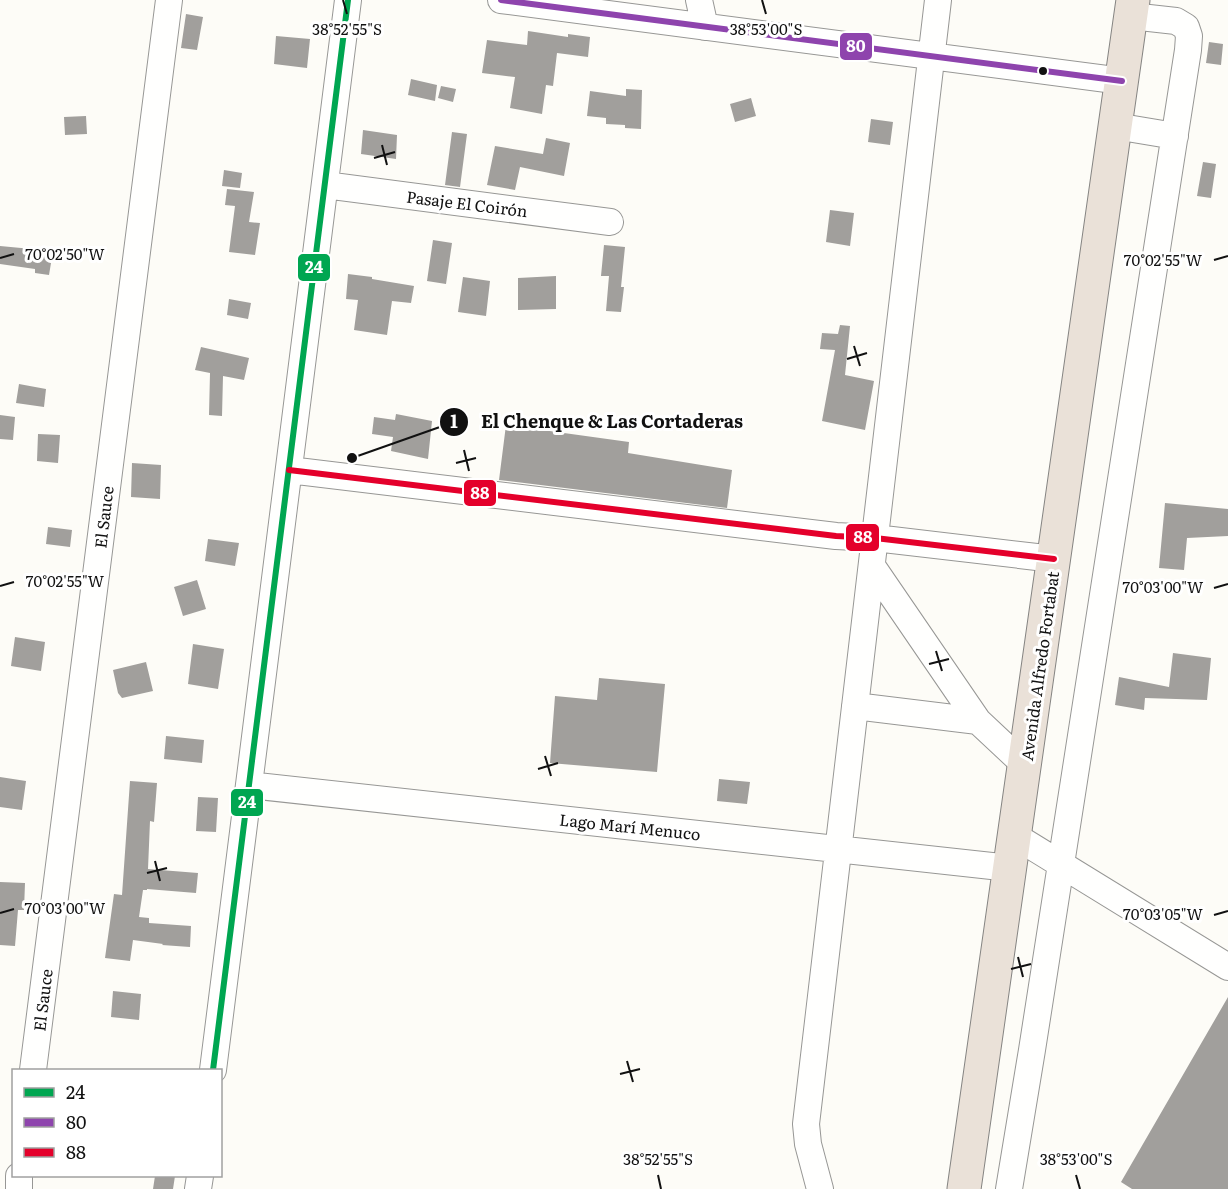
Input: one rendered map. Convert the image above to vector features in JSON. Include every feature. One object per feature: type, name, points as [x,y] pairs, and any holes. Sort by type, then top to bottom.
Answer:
[{"type":"highway","name":"Avenida Alfredo Fortabat","points":[[964,1189],[1132,8]]},
{"type":"street","name":"El Sauce","points":[[33,1069],[169,0]]},
{"type":"street","points":[[213,1069],[348,0]]},
{"type":"street","points":[[501,0],[1122,81]]},
{"type":"street","points":[[699,0],[705,27]]},
{"type":"street","points":[[820,1189],[810,1153],[806,1124],[938,0]]},
{"type":"street","points":[[1009,1189],[1062,864],[1188,50],[1189,36],[1186,27],[1176,21],[1132,8]]},
{"type":"street","points":[[1115,126],[1175,136]]},
{"type":"street","name":"Pasaje El Coirón","points":[[325,185],[610,222]]},
{"type":"street","points":[[289,470],[824,535],[875,538],[1054,559]]},
{"type":"street","points":[[872,566],[978,721],[1025,765]]},
{"type":"street","points":[[855,706],[978,721]]},
{"type":"street","name":"Lago Marí Menuco","points":[[249,784],[1010,868]]},
{"type":"street","points":[[1015,836],[1228,967]]},
{"type":"building","points":[[186,14],[203,17],[197,50],[181,48]]},
{"type":"building","points":[[528,31],[568,37],[568,34],[590,37],[588,57],[557,53],[553,86],[546,85],[542,114],[510,108],[515,77],[482,73],[487,40],[527,45]]},
{"type":"building","points":[[276,36],[310,39],[307,68],[274,64]]},
{"type":"building","points":[[1209,42],[1223,44],[1221,65],[1206,63]]},
{"type":"building","points":[[411,79],[437,85],[435,101],[408,95]]},
{"type":"building","points":[[441,86],[456,89],[453,102],[438,98]]},
{"type":"building","points":[[626,89],[642,90],[641,129],[606,124],[606,118],[587,116],[590,91],[626,96]]},
{"type":"building","points":[[751,98],[756,116],[735,122],[730,104]]},
{"type":"building","points":[[86,116],[87,134],[65,135],[64,117]]},
{"type":"building","points":[[871,119],[893,122],[890,145],[868,142]]},
{"type":"building","points":[[363,130],[397,135],[396,159],[361,154]]},
{"type":"building","points":[[452,132],[467,134],[460,187],[445,185]]},
{"type":"building","points":[[546,138],[570,143],[564,176],[520,167],[515,190],[487,185],[495,146],[543,154]]},
{"type":"building","points":[[1203,162],[1216,164],[1211,198],[1197,196]]},
{"type":"building","points":[[224,170],[242,173],[240,188],[222,186]]},
{"type":"building","points":[[227,189],[254,192],[249,222],[260,223],[255,255],[229,252],[235,206],[225,205]]},
{"type":"building","points":[[830,210],[854,213],[850,246],[826,242]]},
{"type":"building","points":[[433,240],[452,243],[446,284],[427,281]]},
{"type":"building","points":[[604,245],[625,247],[621,312],[606,311],[609,276],[601,276]]},
{"type":"building","points":[[0,246],[53,251],[49,275],[35,273],[35,269],[0,264]]},
{"type":"building","points":[[348,274],[414,286],[411,303],[392,301],[387,335],[354,330],[358,300],[346,299]]},
{"type":"building","points":[[556,276],[556,309],[518,310],[518,278]]},
{"type":"building","points":[[463,277],[490,281],[486,316],[458,312]]},
{"type":"building","points":[[229,299],[251,303],[248,319],[227,315]]},
{"type":"building","points":[[840,325],[850,326],[845,375],[874,381],[865,430],[822,421],[835,350],[820,349],[822,333],[838,334]]},
{"type":"building","points":[[201,347],[249,358],[244,380],[223,376],[222,416],[209,415],[210,373],[195,370]]},
{"type":"building","points":[[19,384],[46,389],[44,407],[16,403]]},
{"type":"building","points":[[396,414],[432,421],[428,459],[391,451],[393,437],[372,434],[374,417],[395,420]]},
{"type":"building","points":[[0,415],[15,417],[13,440],[0,439]]},
{"type":"building","points":[[506,425],[629,442],[628,453],[732,470],[727,508],[499,480]]},
{"type":"building","points":[[38,434],[60,435],[58,463],[37,461]]},
{"type":"building","points":[[132,463],[161,465],[160,499],[131,497]]},
{"type":"building","points":[[1165,503],[1228,509],[1228,536],[1187,538],[1184,570],[1159,568]]},
{"type":"building","points":[[48,527],[72,530],[70,547],[46,544]]},
{"type":"building","points":[[208,539],[239,543],[235,566],[205,561]]},
{"type":"building","points":[[197,580],[206,609],[183,616],[174,587]]},
{"type":"building","points":[[15,637],[45,642],[41,671],[11,666]]},
{"type":"building","points":[[193,644],[224,649],[218,689],[188,684]]},
{"type":"building","points":[[1173,653],[1211,658],[1207,700],[1145,698],[1144,710],[1115,705],[1119,677],[1169,687]]},
{"type":"building","points":[[146,662],[153,691],[122,698],[118,693],[113,670]]},
{"type":"building","points":[[599,678],[665,684],[657,772],[550,763],[555,696],[597,700]]},
{"type":"building","points":[[166,736],[204,740],[202,763],[164,759]]},
{"type":"building","points":[[0,777],[26,781],[22,810],[0,807]]},
{"type":"building","points":[[719,779],[750,782],[747,804],[717,801]]},
{"type":"building","points":[[130,781],[157,783],[154,822],[150,821],[148,869],[198,873],[196,893],[143,890],[139,917],[149,918],[149,923],[191,926],[190,947],[133,940],[130,961],[105,958],[114,894],[122,895]]},
{"type":"building","points":[[198,797],[218,798],[216,832],[196,831]]},
{"type":"building","points":[[0,882],[25,883],[24,910],[18,910],[15,946],[0,945]]},
{"type":"building","points":[[113,991],[141,994],[139,1020],[111,1017]]},
{"type":"building","points":[[1228,997],[1228,1189],[1132,1189],[1121,1182]]},
{"type":"building","points":[[155,1177],[175,1177],[173,1189],[153,1189]]},
{"type":"transit line","name":"24","points":[[213,1069],[348,0]]},
{"type":"transit line","name":"80","points":[[501,0],[1122,81]]},
{"type":"transit line","name":"88","points":[[289,470],[836,536],[875,538],[1054,559]]},
{"type":"place","name":"El Chenque & Las Cortaderas","points":[[352,458]]}]
